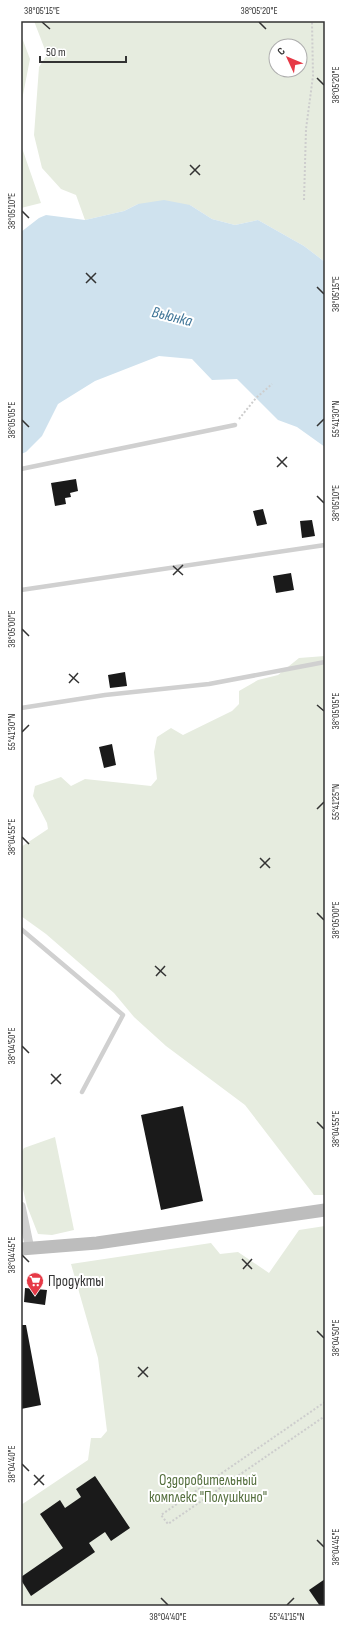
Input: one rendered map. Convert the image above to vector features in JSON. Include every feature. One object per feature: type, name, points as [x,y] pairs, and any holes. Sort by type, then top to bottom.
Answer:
[{"type":"main road","points":[[25,1249],[97,1243],[325,1210]]},
{"type":"street","points":[[21,1206],[25,1249]]},
{"type":"lane","points":[[21,469],[235,425]]},
{"type":"lane","points":[[21,590],[325,545]]},
{"type":"lane","points":[[21,708],[105,695],[208,684],[325,662]]},
{"type":"lane","points":[[21,929],[123,1015],[82,1092]]},
{"type":"path","points":[[304,200],[306,129],[313,76],[312,21]]},
{"type":"path","points":[[235,425],[256,398],[272,384]]},
{"type":"path","points":[[325,1402],[161,1515],[168,1524],[325,1416]]},
{"type":"green space","points":[[34,21],[325,21],[325,262],[304,246],[258,220],[235,225],[212,219],[190,205],[138,204],[124,211],[85,220],[76,195],[61,189],[42,168],[34,135],[39,67],[47,55]]},
{"type":"green space","points":[[21,35],[30,59],[21,105]]},
{"type":"green space","points":[[21,145],[41,203],[21,208]]},
{"type":"green space","points":[[325,656],[325,1195],[314,1195],[245,1105],[166,1046],[134,1017],[114,993],[46,934],[21,916],[21,847],[48,829],[47,823],[33,796],[35,786],[61,777],[71,786],[85,779],[151,786],[157,779],[154,752],[157,737],[171,728],[183,735],[232,711],[239,704],[239,691],[258,680],[278,675],[299,658]]},
{"type":"green space","points":[[55,1137],[74,1230],[52,1235],[38,1234],[27,1206],[21,1181],[21,1153],[24,1148]]},
{"type":"green space","name":"Оздоровительный комплекс \"Полушкино\"","points":[[325,1226],[325,1606],[21,1606],[21,1505],[88,1460],[91,1438],[101,1438],[107,1431],[98,1358],[71,1264],[211,1243],[220,1254],[238,1252],[269,1273],[299,1230]]},
{"type":"water","name":"Вьюнка","points":[[164,200],[190,205],[212,219],[235,225],[258,220],[304,246],[325,262],[325,447],[297,427],[278,420],[237,379],[212,380],[192,359],[159,356],[95,381],[58,404],[42,436],[26,452],[21,454],[21,232],[39,218],[46,215],[85,220],[124,211],[138,204]]},
{"type":"building","points":[[76,479],[78,491],[70,493],[71,497],[65,498],[66,504],[55,506],[51,483]]},
{"type":"building","points":[[263,509],[267,524],[257,526],[253,511]]},
{"type":"building","points":[[312,520],[315,536],[302,538],[300,521]]},
{"type":"building","points":[[291,573],[294,590],[276,593],[273,576]]},
{"type":"building","points":[[125,672],[127,686],[110,688],[108,675]]},
{"type":"building","points":[[112,744],[116,765],[104,768],[99,747]]},
{"type":"building","points":[[183,1106],[203,1201],[161,1210],[141,1115]]},
{"type":"building","name":"Продукты","points":[[25,1288],[47,1290],[45,1305],[24,1302]]},
{"type":"building","points":[[21,1325],[26,1325],[41,1405],[21,1409]]},
{"type":"building","points":[[95,1476],[130,1528],[111,1541],[105,1532],[89,1543],[95,1552],[31,1596],[21,1580],[21,1577],[63,1548],[40,1514],[60,1500],[65,1508],[81,1497],[76,1489]]},
{"type":"building","points":[[325,1579],[325,1606],[320,1606],[309,1590]]},
{"type":"place","name":"Продукты","points":[[35,1296]]}]
